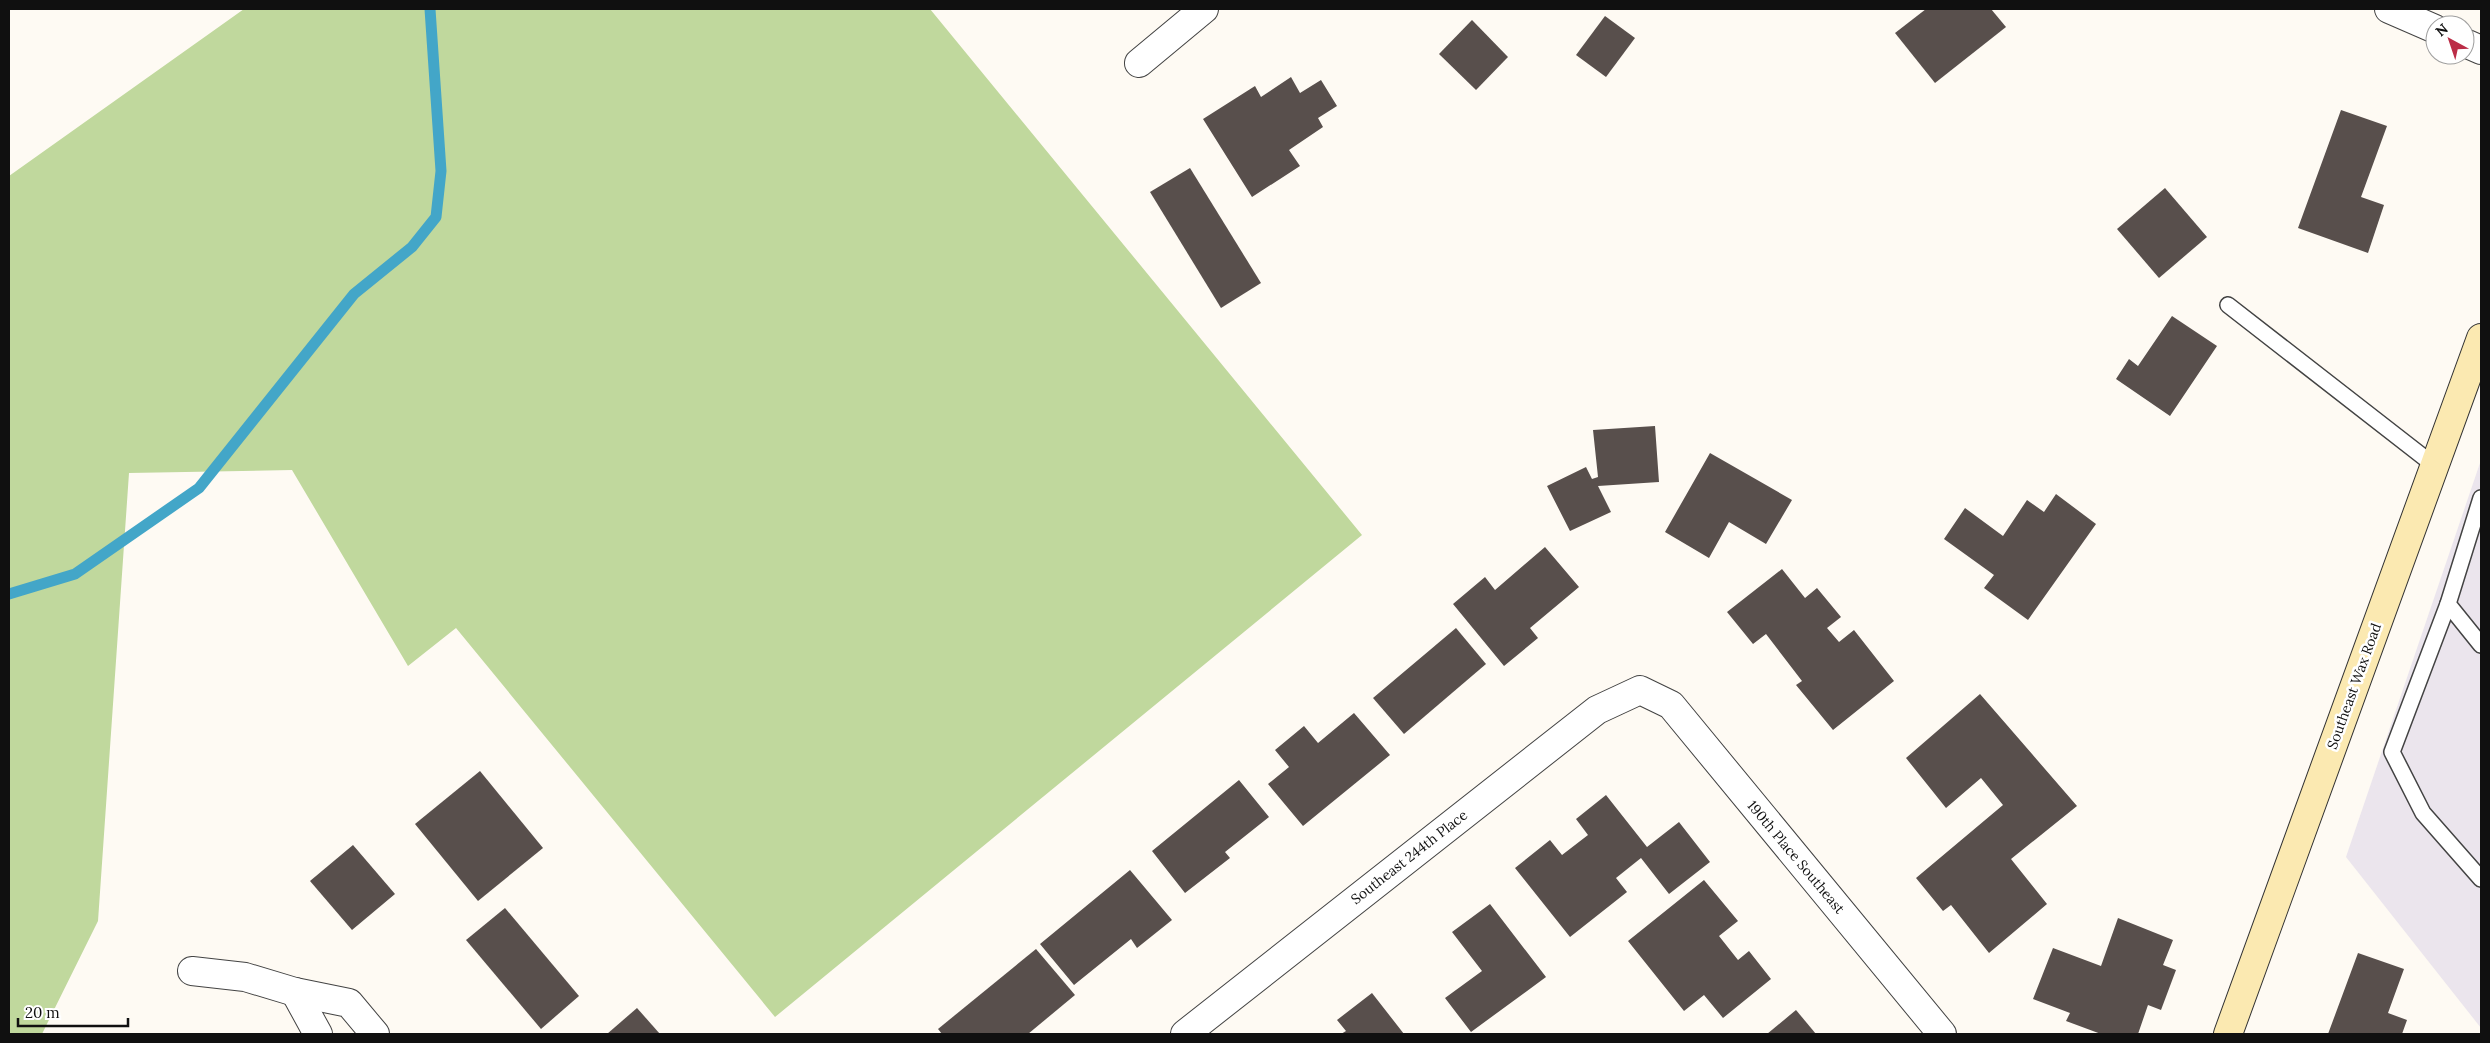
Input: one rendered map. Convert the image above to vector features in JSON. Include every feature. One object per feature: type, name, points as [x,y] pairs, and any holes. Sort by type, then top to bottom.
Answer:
[{"type":"street","points":[[1139,63],[1204,9]]},
{"type":"street","points":[[2389,9],[2425,25]]},
{"type":"street","name":"Southeast Wax Road","points":[[2228,1034],[2481,338]]},
{"type":"street","name":"Southeast 244th Place","points":[[1185,1034],[1597,710],[1640,690]]},
{"type":"street","name":"190th Place Southeast","points":[[1640,690],[1671,706],[1942,1034]]},
{"type":"street","points":[[192,971],[245,977],[295,992],[349,1002],[375,1034]]},
{"type":"street","points":[[295,992],[318,1034]]},
{"type":"lane","points":[[2228,305],[2435,466]]},
{"type":"lane","points":[[2481,498],[2448,604],[2392,752],[2422,813],[2481,879]]},
{"type":"lane","points":[[2448,604],[2481,645]]},
{"type":"shaded area","points":[[2481,460],[2481,1028],[2346,857]]},
{"type":"green space","points":[[244,9],[930,9],[1362,535],[775,1017],[456,628],[408,666],[292,470],[129,473],[98,921],[42,1034],[9,1034],[9,176]]},
{"type":"building","points":[[1926,9],[1991,9],[2006,27],[1935,83],[1895,33]]},
{"type":"building","points":[[1605,16],[1635,38],[1606,77],[1576,55]]},
{"type":"building","points":[[1472,20],[1508,57],[1476,90],[1439,54]]},
{"type":"building","points":[[1291,77],[1300,93],[1321,80],[1337,106],[1318,118],[1323,127],[1289,150],[1300,166],[1252,197],[1203,119],[1255,86],[1261,97]]},
{"type":"building","points":[[2341,110],[2387,126],[2361,197],[2384,205],[2368,253],[2298,228]]},
{"type":"building","points":[[1190,168],[1261,283],[1221,308],[1150,192]]},
{"type":"building","points":[[2165,188],[2207,237],[2159,278],[2117,229]]},
{"type":"building","points":[[2172,316],[2217,346],[2170,416],[2116,379],[2129,359],[2138,366]]},
{"type":"building","points":[[1655,426],[1659,482],[1598,486],[1611,512],[1570,531],[1547,486],[1586,467],[1592,479],[1598,477],[1593,430]]},
{"type":"building","points":[[1710,453],[1792,500],[1766,544],[1729,522],[1709,558],[1665,532]]},
{"type":"building","points":[[2056,494],[2096,524],[2028,620],[1984,588],[1994,575],[1944,539],[1965,508],[2003,536],[2027,500],[2044,512]]},
{"type":"building","points":[[1545,547],[1579,587],[1530,628],[1538,638],[1504,666],[1453,604],[1485,577],[1495,590]]},
{"type":"building","points":[[1782,569],[1805,598],[1817,588],[1841,617],[1827,628],[1839,642],[1854,630],[1894,681],[1833,730],[1796,685],[1802,681],[1766,634],[1753,644],[1727,612]]},
{"type":"building","points":[[1456,628],[1486,664],[1404,734],[1373,698]]},
{"type":"building","points":[[1980,694],[2077,806],[2011,859],[2047,904],[1989,953],[1951,905],[1943,911],[1916,878],[2003,805],[1981,778],[1946,808],[1906,758]]},
{"type":"building","points":[[1354,713],[1390,755],[1303,826],[1268,784],[1289,767],[1275,750],[1304,726],[1318,743]]},
{"type":"building","points":[[480,771],[543,848],[478,901],[415,824]]},
{"type":"building","points":[[1239,780],[1269,817],[1225,852],[1230,858],[1185,893],[1152,851]]},
{"type":"building","points":[[1606,795],[1647,847],[1679,822],[1710,862],[1669,894],[1641,858],[1616,878],[1627,892],[1570,937],[1515,868],[1550,840],[1562,855],[1588,835],[1576,819]]},
{"type":"building","points":[[353,845],[395,894],[352,930],[310,881]]},
{"type":"building","points":[[1130,870],[1172,920],[1137,948],[1131,939],[1074,985],[1040,944]]},
{"type":"building","points":[[1704,880],[1738,921],[1719,936],[1738,960],[1749,951],[1771,979],[1723,1018],[1704,995],[1684,1011],[1628,941]]},
{"type":"building","points":[[1490,904],[1546,977],[1471,1032],[1445,998],[1482,971],[1452,932]]},
{"type":"building","points":[[505,908],[579,996],[541,1029],[466,940]]},
{"type":"building","points":[[2118,918],[2173,940],[2163,965],[2176,970],[2161,1010],[2148,1005],[2138,1034],[2101,1034],[2066,1021],[2070,1013],[2033,999],[2053,948],[2101,966]]},
{"type":"building","points":[[1036,949],[1075,995],[1028,1034],[942,1034],[938,1029]]},
{"type":"building","points":[[2358,953],[2404,969],[2388,1013],[2407,1020],[2402,1034],[2328,1034]]},
{"type":"building","points":[[1372,993],[1404,1034],[1341,1034],[1346,1031],[1337,1020]]},
{"type":"building","points":[[637,1008],[660,1034],[607,1034]]},
{"type":"building","points":[[1796,1010],[1816,1034],[1767,1034]]},
{"type":"waterway","points":[[9,594],[75,574],[199,488],[354,294],[412,247],[436,217],[441,171],[430,9]]}]
